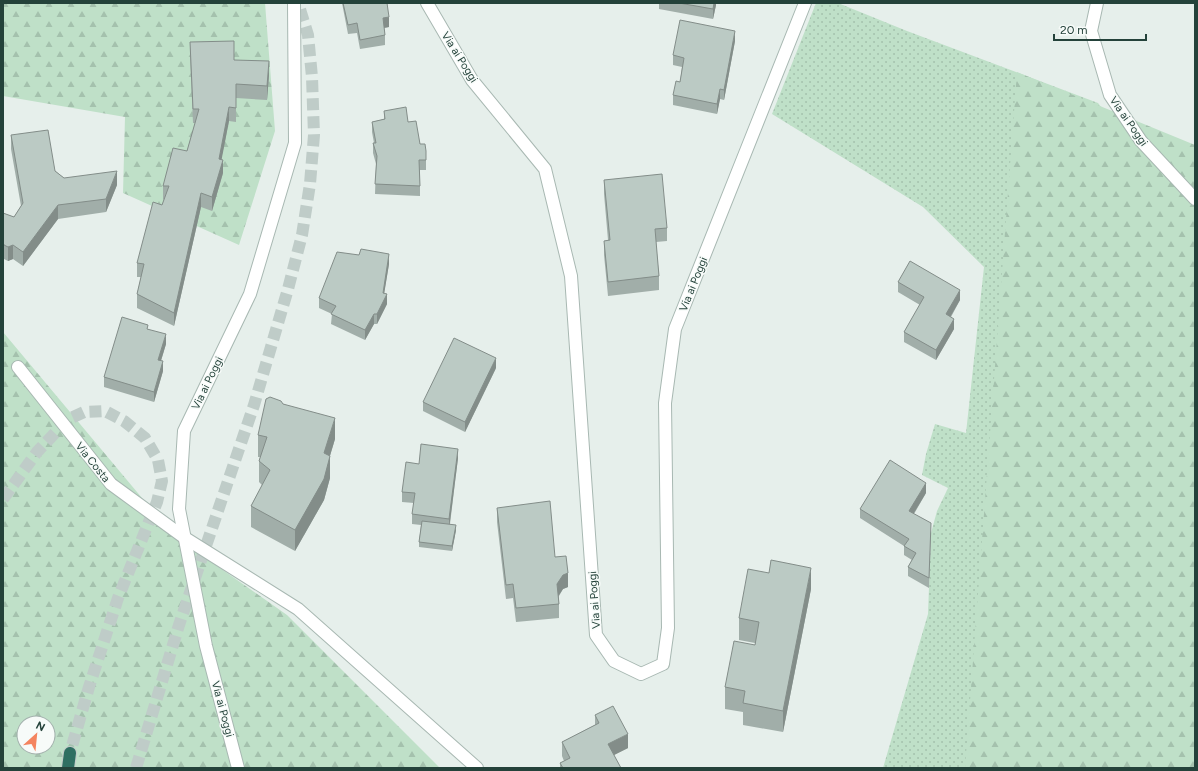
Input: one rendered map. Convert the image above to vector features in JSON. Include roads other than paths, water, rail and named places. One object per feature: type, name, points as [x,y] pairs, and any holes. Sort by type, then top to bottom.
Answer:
[{"type":"highway","points":[[68,768],[70,753]]},
{"type":"street","name":"Via ai Poggi","points":[[238,768],[206,646],[179,509],[184,431],[250,294],[295,143],[294,3]]},
{"type":"street","name":"Via ai Poggi","points":[[427,3],[472,80],[545,170],[571,276],[596,635],[614,661],[641,674],[662,664],[668,628],[665,403],[675,329],[805,3]]},
{"type":"street","name":"Via ai Poggi","points":[[1097,3],[1092,31],[1110,95],[1142,141],[1195,200]]},
{"type":"street","name":"Via Costa","points":[[18,367],[110,484],[185,538],[298,609],[477,768]]},
{"type":"tunnel","points":[[136,768],[179,625],[254,405],[288,289],[302,235],[310,184],[314,135],[312,77],[308,35],[298,3]]},
{"type":"tunnel","points":[[3,499],[37,452],[69,419],[84,412],[105,411],[124,421],[145,438],[158,460],[162,481],[157,502],[118,598],[89,687],[70,753]]}]
